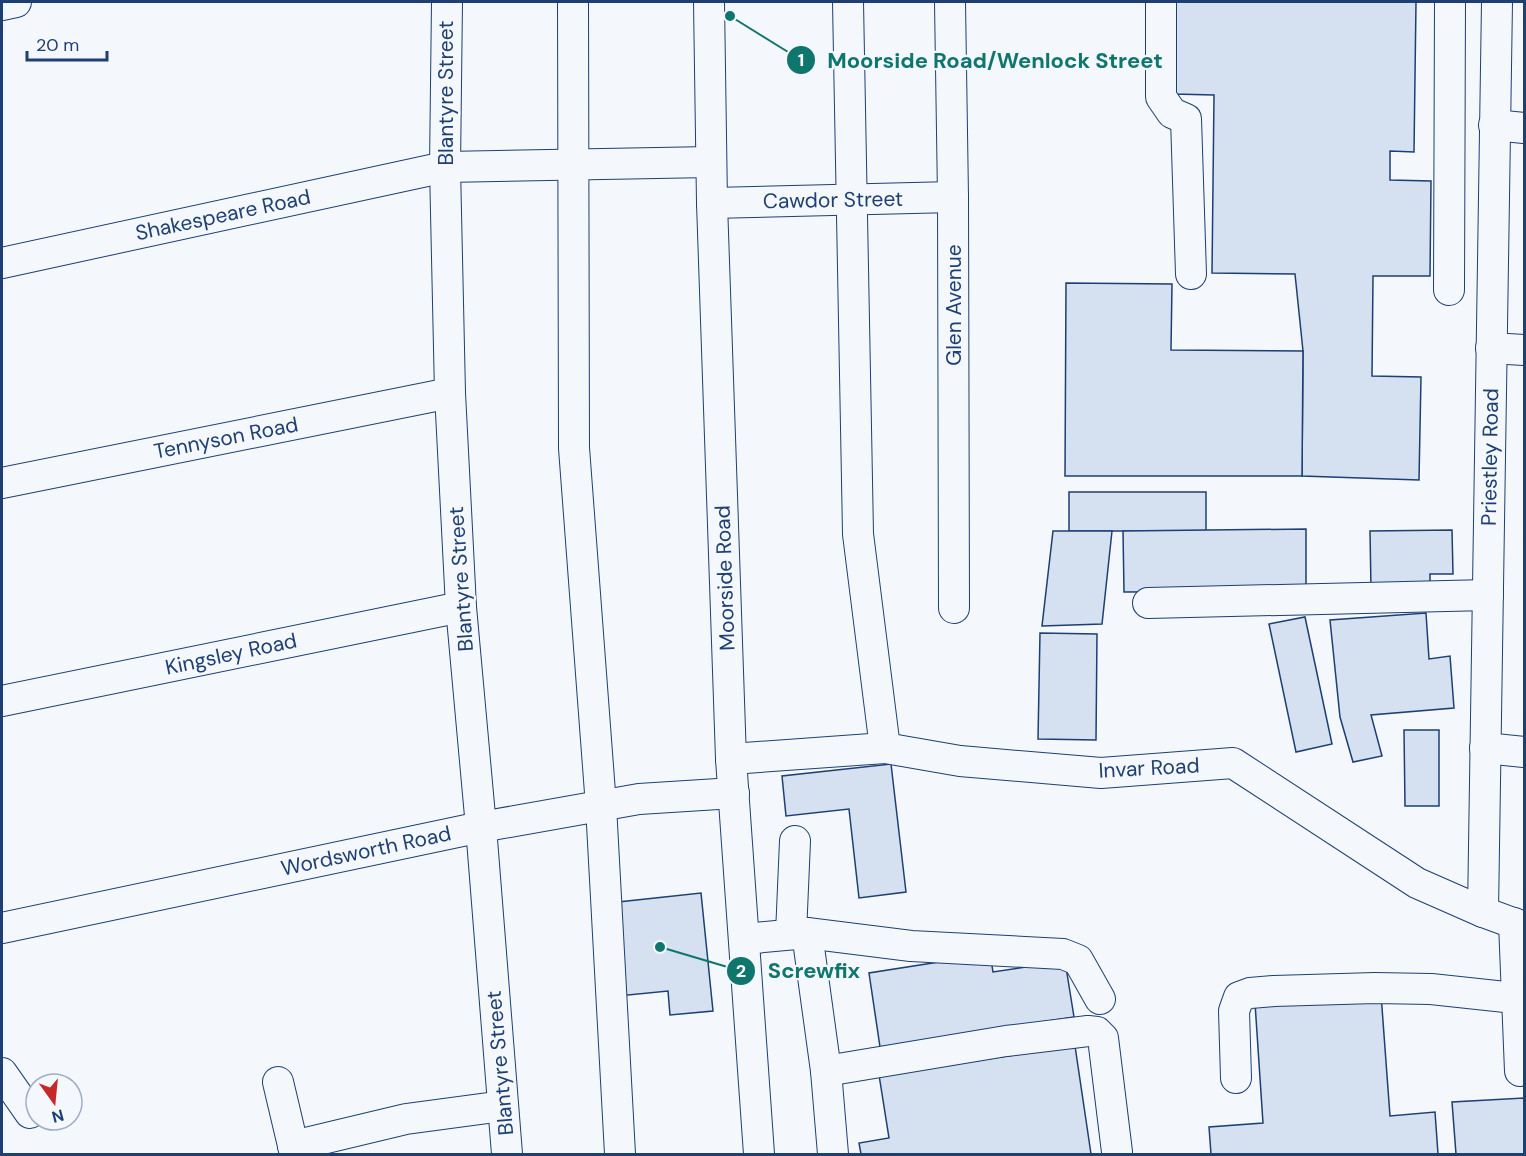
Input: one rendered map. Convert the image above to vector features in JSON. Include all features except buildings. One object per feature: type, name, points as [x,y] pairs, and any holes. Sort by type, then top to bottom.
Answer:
[{"type":"street","points":[[2,5],[16,2]]},
{"type":"street","name":"Blantyre Street","points":[[447,2],[445,167],[450,393],[461,607],[482,827],[507,1155]]},
{"type":"street","points":[[573,2],[574,448],[601,806],[620,1155]]},
{"type":"street","name":"Moorside Road","points":[[709,2],[712,203],[731,759],[759,1155]]},
{"type":"street","points":[[848,2],[858,534],[885,747]]},
{"type":"street","name":"Glen Avenue","points":[[950,2],[954,608]]},
{"type":"street","points":[[1161,2],[1161,98],[1173,113],[1186,119],[1191,274]]},
{"type":"street","points":[[1449,290],[1450,2]]},
{"type":"street","name":"Priestley Road","points":[[1483,912],[1497,2]]},
{"type":"street","points":[[1494,125],[1524,128]]},
{"type":"street","name":"Shakespeare Road","points":[[2,263],[445,167],[711,162]]},
{"type":"street","name":"Cawdor Street","points":[[712,203],[953,197]]},
{"type":"street","points":[[1491,348],[1524,350]]},
{"type":"street","name":"Tennyson Road","points":[[2,483],[450,393]]},
{"type":"street","points":[[1148,603],[1488,595]]},
{"type":"street","name":"Kingsley Road","points":[[2,701],[461,607]]},
{"type":"street","name":"Invar Road","points":[[731,759],[885,747],[960,761],[1101,773],[1233,763],[1417,883],[1519,925]]},
{"type":"street","points":[[1485,748],[1524,752]]},
{"type":"street","name":"Wordsworth Road","points":[[2,928],[482,827],[639,799],[734,793]]},
{"type":"street","points":[[795,841],[799,934],[826,1071],[833,1155]]},
{"type":"street","points":[[1519,925],[1520,1071]]},
{"type":"street","points":[[744,939],[799,934],[911,946],[1063,954],[1078,960],[1100,999]]},
{"type":"street","points":[[1236,1078],[1234,1011],[1239,997],[1250,993],[1375,988],[1431,989],[1521,998]]},
{"type":"street","points":[[826,1071],[1006,1041],[1088,1031],[1097,1032],[1103,1038],[1117,1152]]},
{"type":"street","points":[[2,1073],[24,1104]]},
{"type":"street","points":[[278,1082],[294,1150],[406,1119],[503,1106]]},
{"type":"place","name":"Moorside Road/Wenlock Street","points":[[730,16]]},
{"type":"place","name":"Screwfix","points":[[660,947]]}]
